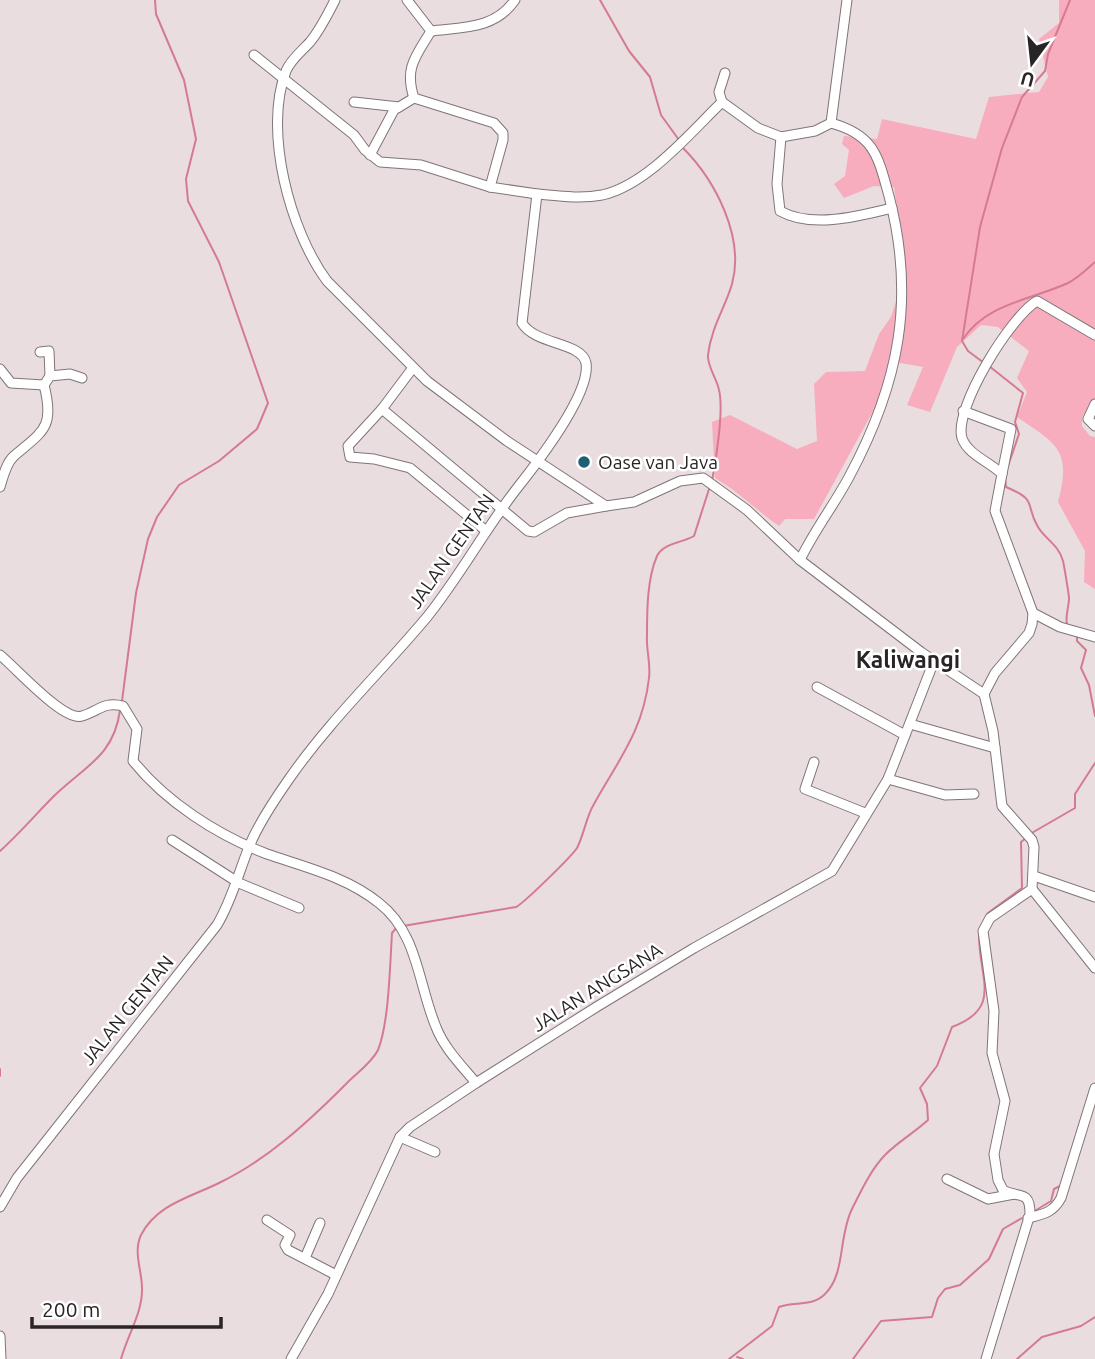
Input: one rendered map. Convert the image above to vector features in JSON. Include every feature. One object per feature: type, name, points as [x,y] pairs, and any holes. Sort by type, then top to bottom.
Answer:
[{"type":"street","points":[[335,0],[312,40],[287,68],[276,120],[295,222],[316,266],[327,281],[412,369],[466,411],[606,506]]},
{"type":"street","points":[[407,0],[431,31]]},
{"type":"street","points":[[431,31],[492,23],[502,16],[515,0]]},
{"type":"street","points":[[831,123],[847,0]]},
{"type":"street","points":[[414,98],[408,77],[415,58],[431,31]]},
{"type":"street","points":[[254,55],[354,135],[370,155],[387,164],[421,165],[461,175],[490,187],[537,194],[570,197],[606,194],[625,185],[677,149],[722,102]]},
{"type":"street","points":[[724,73],[719,92],[722,102],[758,128],[781,137],[815,131],[831,123],[855,131],[873,148],[880,160],[892,208],[902,296],[901,331],[896,362],[886,395],[849,477],[800,559]]},
{"type":"street","points":[[370,155],[383,126],[399,107],[414,98],[494,123],[500,128],[503,140],[490,187]]},
{"type":"street","points":[[354,102],[399,107]]},
{"type":"street","points":[[781,137],[777,184],[780,211],[792,216],[836,219],[892,208]]},
{"type":"street","name":"JALAN GENTAN","points":[[0,1207],[17,1178],[217,925],[239,883],[249,846],[289,779],[343,709],[426,618],[458,576],[485,530],[538,461],[581,388],[586,366],[584,357],[572,349],[538,339],[527,331],[522,323],[537,194]]},
{"type":"street","points":[[1002,474],[968,449],[962,438],[963,411],[1009,327],[1037,301],[1095,335]]},
{"type":"street","points":[[0,487],[12,457],[28,447],[42,430],[49,413],[44,385],[50,376],[49,351],[40,352]]},
{"type":"street","points":[[0,369],[11,383],[44,385]]},
{"type":"street","points":[[412,369],[382,410],[348,446],[350,457],[374,459],[410,468],[485,530]]},
{"type":"street","points":[[50,376],[70,374],[82,377]]},
{"type":"street","points":[[1095,404],[1088,419],[1095,426]]},
{"type":"street","points":[[382,410],[523,528],[534,532],[564,514],[634,502],[696,477],[712,484],[800,559],[934,662],[984,694]]},
{"type":"street","points":[[963,411],[1011,429],[995,511],[1033,613],[1029,633],[995,673],[984,694],[995,748],[1003,810],[1032,840],[1034,876],[1032,888],[990,918],[983,931],[994,1011],[992,1053],[1005,1101],[994,1154],[995,1167],[1003,1190],[1024,1195],[1030,1202],[1028,1218],[985,1359]]},
{"type":"street","points":[[1033,613],[1095,637]]},
{"type":"street","points":[[0,655],[62,712],[82,716],[108,703],[119,705],[137,729],[133,761],[148,779],[216,830],[249,846],[329,875],[377,901],[401,926],[417,964],[436,1028],[475,1083]]},
{"type":"street","name":"JALAN ANGSANA","points":[[291,1359],[337,1275],[400,1137],[410,1127],[475,1083],[694,948],[832,871],[888,779],[934,662]]},
{"type":"street","points":[[817,687],[905,735]]},
{"type":"street","points":[[910,724],[995,748]]},
{"type":"street","points":[[814,762],[805,789],[865,813]]},
{"type":"street","points":[[888,779],[945,795],[974,794]]},
{"type":"street","points":[[172,840],[239,883],[299,908]]},
{"type":"street","points":[[1034,876],[1095,897]]},
{"type":"street","points":[[1032,888],[1095,968]]},
{"type":"street","points":[[1028,1218],[1056,1208],[1095,1088]]},
{"type":"street","points":[[400,1137],[435,1152]]},
{"type":"street","points":[[947,1180],[988,1199],[1015,1193]]},
{"type":"street","points":[[267,1220],[290,1235],[285,1245],[288,1250],[337,1275]]},
{"type":"street","points":[[305,1258],[320,1223]]},
{"type":"street","points":[[0,1336],[1,1359]]},
{"type":"shaded area","points":[[1059,0],[1095,0],[1095,398],[1082,417],[1082,426],[1090,436],[1095,437],[1095,589],[1084,582],[1085,551],[1058,502],[1063,471],[1058,450],[1042,434],[1017,417],[1027,392],[1017,378],[1029,351],[998,327],[981,325],[957,347],[930,412],[907,405],[923,367],[889,361],[877,404],[814,519],[785,519],[779,526],[715,478],[712,422],[730,415],[797,449],[817,441],[814,384],[826,372],[865,371],[879,334],[891,317],[906,270],[894,187],[874,186],[844,198],[834,184],[845,176],[849,150],[842,144],[844,136],[877,139],[882,119],[976,139],[989,97],[1039,92],[1048,77],[1039,39],[1059,23]]},
{"type":"waterway","points":[[122,701],[136,593],[148,539],[157,517],[179,485],[219,461],[257,429],[268,403],[219,262],[188,201],[186,179],[196,139],[184,80],[156,14],[155,0]]},
{"type":"waterway","points":[[600,0],[629,51],[650,77],[661,115],[679,140]]},
{"type":"waterway","points":[[984,363],[968,351],[962,341],[980,227],[1002,148],[1022,97],[1045,71],[1048,54],[1070,0]]},
{"type":"waterway","points":[[683,148],[716,193],[731,229],[734,247],[732,284],[712,336],[708,355],[718,386],[721,410],[712,481]]},
{"type":"waterway","points":[[963,339],[984,317],[1068,283],[1095,262]]},
{"type":"waterway","points":[[989,366],[1023,393],[1015,422],[1019,434],[1008,466]]},
{"type":"waterway","points":[[1005,478],[1006,487],[1027,499],[1038,527],[1061,555],[1069,598],[1067,624]]},
{"type":"waterway","points":[[403,926],[516,907],[577,848],[591,809],[636,729],[646,697],[649,673],[648,595],[657,556],[668,546],[694,536],[710,486]]},
{"type":"waterway","points":[[1077,634],[1077,641],[1086,650],[1081,668],[1089,685],[1095,716]]},
{"type":"waterway","points":[[0,851],[53,797],[96,760],[111,739],[120,710]]},
{"type":"waterway","points":[[1030,834],[1075,808],[1075,794],[1095,763]]},
{"type":"waterway","points":[[981,926],[988,913],[1022,888],[1021,842],[1026,838]]},
{"type":"waterway","points":[[121,1359],[142,1297],[138,1248],[141,1235],[148,1224],[165,1209],[237,1174],[270,1152],[316,1113],[375,1055],[385,1025],[392,933],[397,927]]},
{"type":"waterway","points":[[729,1359],[772,1326],[779,1307],[814,1301],[831,1287],[839,1266],[848,1220],[863,1188],[886,1154],[928,1120],[927,1104],[920,1088],[937,1066],[952,1027],[978,1011],[983,1001],[985,990],[979,935]]},
{"type":"waterway","points":[[0,1069],[0,1076]]},
{"type":"waterway","points":[[1033,1212],[1051,1201],[1054,1189],[1060,1186]]},
{"type":"waterway","points":[[853,1359],[881,1321],[932,1317],[938,1298],[945,1289],[960,1285],[989,1259],[1003,1229],[1022,1218]]},
{"type":"waterway","points":[[1017,1359],[1042,1337],[1081,1326],[1095,1317]]},
{"type":"waterway","points":[[737,1357],[743,1359]]},
{"type":"place","name":"Oase van Java","points":[[584,462]]},
{"type":"district","name":"Kaliwangi","points":[[908,660]]}]
